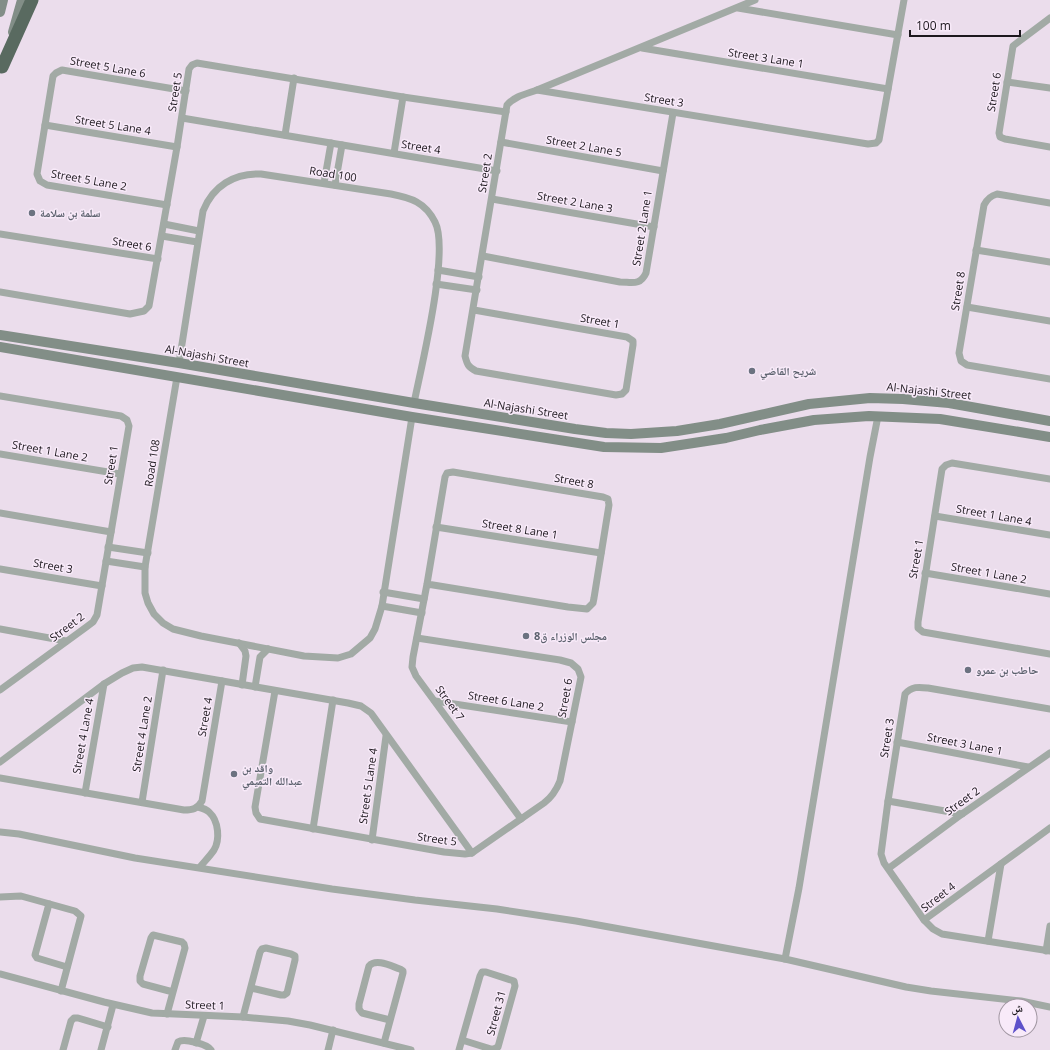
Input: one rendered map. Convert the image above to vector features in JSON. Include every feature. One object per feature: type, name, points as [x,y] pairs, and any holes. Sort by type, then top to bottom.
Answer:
[{"type":"highway","points":[[1,69],[32,0]]},
{"type":"main road","points":[[0,12],[3,0]]},
{"type":"main road","points":[[1,69],[22,0]]},
{"type":"main road","name":"Al-Najashi Street","points":[[0,335],[179,363],[414,404],[606,433],[659,433],[720,424],[809,404],[870,398],[949,403],[1045,420]]},
{"type":"main road","points":[[60,358],[56,352],[58,348],[63,345]]},
{"type":"main road","points":[[0,347],[604,448],[660,448],[726,438],[814,420],[878,416],[940,419],[1050,437]]},
{"type":"main road","points":[[517,420],[521,424],[522,428],[517,434]]},
{"type":"main road","points":[[1036,434],[1043,429],[1045,420]]},
{"type":"main road","points":[[536,437],[534,431],[535,427],[539,424]]},
{"type":"street","points":[[537,90],[755,0]]},
{"type":"street","name":"Street 3","points":[[537,90],[868,144],[876,143],[879,140],[904,0]]},
{"type":"street","points":[[738,8],[898,35]]},
{"type":"street","name":"Street 6","points":[[1050,18],[1013,46],[999,133],[1000,137],[1005,139],[1050,147]]},
{"type":"street","name":"Street 3 Lane 1","points":[[640,48],[888,89]]},
{"type":"street","name":"Street 5","points":[[158,259],[189,69],[192,65],[197,63],[403,97],[506,112]]},
{"type":"street","name":"Street 5 Lane 6","points":[[45,125],[53,76],[56,72],[62,70],[186,91]]},
{"type":"street","points":[[286,135],[294,78]]},
{"type":"street","points":[[1007,82],[1050,88]]},
{"type":"street","name":"Street 2","points":[[474,310],[507,105],[518,97],[537,90]]},
{"type":"street","points":[[394,154],[403,97]]},
{"type":"street","name":"Street 2 Lane 1","points":[[483,256],[620,282],[636,283],[643,279],[646,273],[673,113]]},
{"type":"street","name":"Street 4","points":[[182,118],[497,171]]},
{"type":"street","name":"Street 5 Lane 4","points":[[45,125],[177,147]]},
{"type":"street","name":"Street 5 Lane 2","points":[[45,125],[38,174],[40,181],[47,185],[167,206]]},
{"type":"street","name":"Street 2 Lane 5","points":[[501,142],[663,171]]},
{"type":"street","points":[[324,183],[331,143]]},
{"type":"street","points":[[335,185],[342,145]]},
{"type":"street","name":"Road 100","points":[[179,363],[203,211],[210,196],[225,183],[240,176],[252,173],[408,197],[421,204],[430,213],[436,223],[440,249],[436,284],[414,404]]},
{"type":"street","name":"Street 8","points":[[1050,203],[997,194],[989,197],[984,205],[959,353],[959,358],[963,363],[1050,379]]},
{"type":"street","name":"Street 2 Lane 3","points":[[492,199],[654,227]]},
{"type":"street","points":[[164,224],[199,231]]},
{"type":"street","name":"Street 6","points":[[0,234],[158,259],[149,306],[144,311],[138,313],[130,314],[0,292]]},
{"type":"street","points":[[162,236],[198,242]]},
{"type":"street","points":[[976,250],[1050,262]]},
{"type":"street","points":[[438,270],[479,277]]},
{"type":"street","points":[[436,284],[477,290]]},
{"type":"street","points":[[967,307],[1050,321]]},
{"type":"street","name":"Street 1","points":[[474,310],[627,337],[633,341],[628,389],[622,394],[616,395],[476,371],[469,367],[465,356],[474,310]]},
{"type":"street","name":"Road 108","points":[[177,377],[146,567],[145,593],[148,603],[154,614],[163,623],[173,629],[304,656],[338,658],[351,654],[370,638],[375,630],[382,606],[412,417]]},
{"type":"street","name":"Street 1","points":[[0,396],[125,418],[128,422],[128,426],[111,532]]},
{"type":"street","points":[[785,959],[878,416]]},
{"type":"street","name":"Street 1 Lane 2","points":[[0,454],[120,474]]},
{"type":"street","name":"Street 1","points":[[1050,479],[952,463],[946,465],[942,469],[918,622],[918,628],[923,632],[1050,654]]},
{"type":"street","name":"Street 8","points":[[453,472],[608,499],[609,505],[602,553],[593,603],[587,608],[581,609],[427,584],[445,477],[447,473],[453,472]]},
{"type":"street","points":[[0,513],[111,532]]},
{"type":"street","name":"Street 1 Lane 4","points":[[935,516],[1050,535]]},
{"type":"street","name":"Street 8 Lane 1","points":[[436,527],[602,553]]},
{"type":"street","name":"Street 2","points":[[0,690],[93,622],[97,615],[111,532]]},
{"type":"street","points":[[108,547],[148,553]]},
{"type":"street","points":[[106,561],[146,567]]},
{"type":"street","name":"Street 3","points":[[0,569],[102,586]]},
{"type":"street","name":"Street 1 Lane 2","points":[[925,573],[1050,594]]},
{"type":"street","name":"Street 7","points":[[427,584],[412,667],[416,676],[521,819]]},
{"type":"street","points":[[384,592],[424,599]]},
{"type":"street","points":[[382,606],[422,613]]},
{"type":"street","points":[[0,629],[66,641]]},
{"type":"street","name":"Street 6","points":[[417,638],[560,660],[571,663],[578,668],[581,677],[560,781],[556,792],[551,798],[472,853]]},
{"type":"street","points":[[239,643],[245,651],[246,656],[242,685]]},
{"type":"street","points":[[255,687],[260,658],[268,649]]},
{"type":"street","points":[[0,762],[104,684],[133,668],[142,667],[163,670],[222,681]]},
{"type":"street","name":"Street 4 Lane 2","points":[[142,802],[163,670]]},
{"type":"street","name":"Street 5","points":[[222,681],[361,706],[371,713],[386,736],[472,853],[465,854],[444,852],[260,820],[256,813],[255,807],[275,691]]},
{"type":"street","name":"Street 4","points":[[198,807],[202,801],[222,681]]},
{"type":"street","name":"Street 4 Lane 4","points":[[85,792],[104,684]]},
{"type":"street","name":"Street 3","points":[[924,920],[881,854],[897,742],[906,694],[912,688],[928,688],[1050,709]]},
{"type":"street","points":[[313,829],[333,700]]},
{"type":"street","name":"Street 6 Lane 2","points":[[435,701],[572,722]]},
{"type":"street","name":"Street 5 Lane 4","points":[[372,840],[386,736]]},
{"type":"street","name":"Street 3 Lane 1","points":[[897,742],[1028,767]]},
{"type":"street","name":"Street 2","points":[[889,868],[962,814],[1050,753]]},
{"type":"street","points":[[0,778],[184,810],[195,809],[198,807],[210,812],[217,826],[218,836],[214,850],[200,868]]},
{"type":"street","points":[[888,801],[962,814]]},
{"type":"street","name":"Street 4","points":[[1048,951],[942,934],[933,929],[924,920],[1050,828]]},
{"type":"street","points":[[0,832],[19,834],[136,858],[347,891],[497,909],[576,921],[785,959],[906,987],[1010,999],[1050,1007]]},
{"type":"street","points":[[988,941],[1001,864]]},
{"type":"street","points":[[0,897],[15,895],[75,911],[81,916],[60,990]]},
{"type":"street","points":[[49,904],[35,955],[37,958],[67,967]]},
{"type":"street","points":[[1048,951],[1050,926]]},
{"type":"street","points":[[167,1014],[173,992],[184,948],[184,944],[182,942],[153,935],[149,944],[140,981],[143,984],[173,992]]},
{"type":"street","points":[[243,1017],[260,952],[262,949],[266,948],[295,956],[286,994],[281,996],[251,988]]},
{"type":"street","points":[[384,1043],[403,976],[403,971],[376,962],[372,963],[369,966],[359,1009],[362,1013],[390,1020]]},
{"type":"street","name":"Street 31","points":[[459,1050],[482,972],[514,981],[515,986],[498,1047],[491,1049],[462,1040]]},
{"type":"street","name":"Street 1","points":[[0,974],[114,1005],[152,1013],[243,1017],[288,1021],[333,1030],[411,1050]]},
{"type":"street","points":[[101,1050],[114,1005]]},
{"type":"street","points":[[196,1043],[204,1016]]},
{"type":"street","points":[[63,1050],[71,1021],[74,1018],[108,1027]]},
{"type":"street","points":[[328,1050],[333,1030]]},
{"type":"street","points":[[176,1050],[177,1044],[180,1040],[207,1046],[211,1050]]},
{"type":"place","name":"سلمة بن سلامة","points":[[32,213]]},
{"type":"place","name":"شريح القاضي","points":[[752,371]]},
{"type":"place","name":"مجلس الوزراء ق8","points":[[526,636]]},
{"type":"place","name":"حاطب بن عمرو","points":[[968,670]]},
{"type":"place","name":"واقد بن عبدالله التميمي","points":[[234,774]]}]
